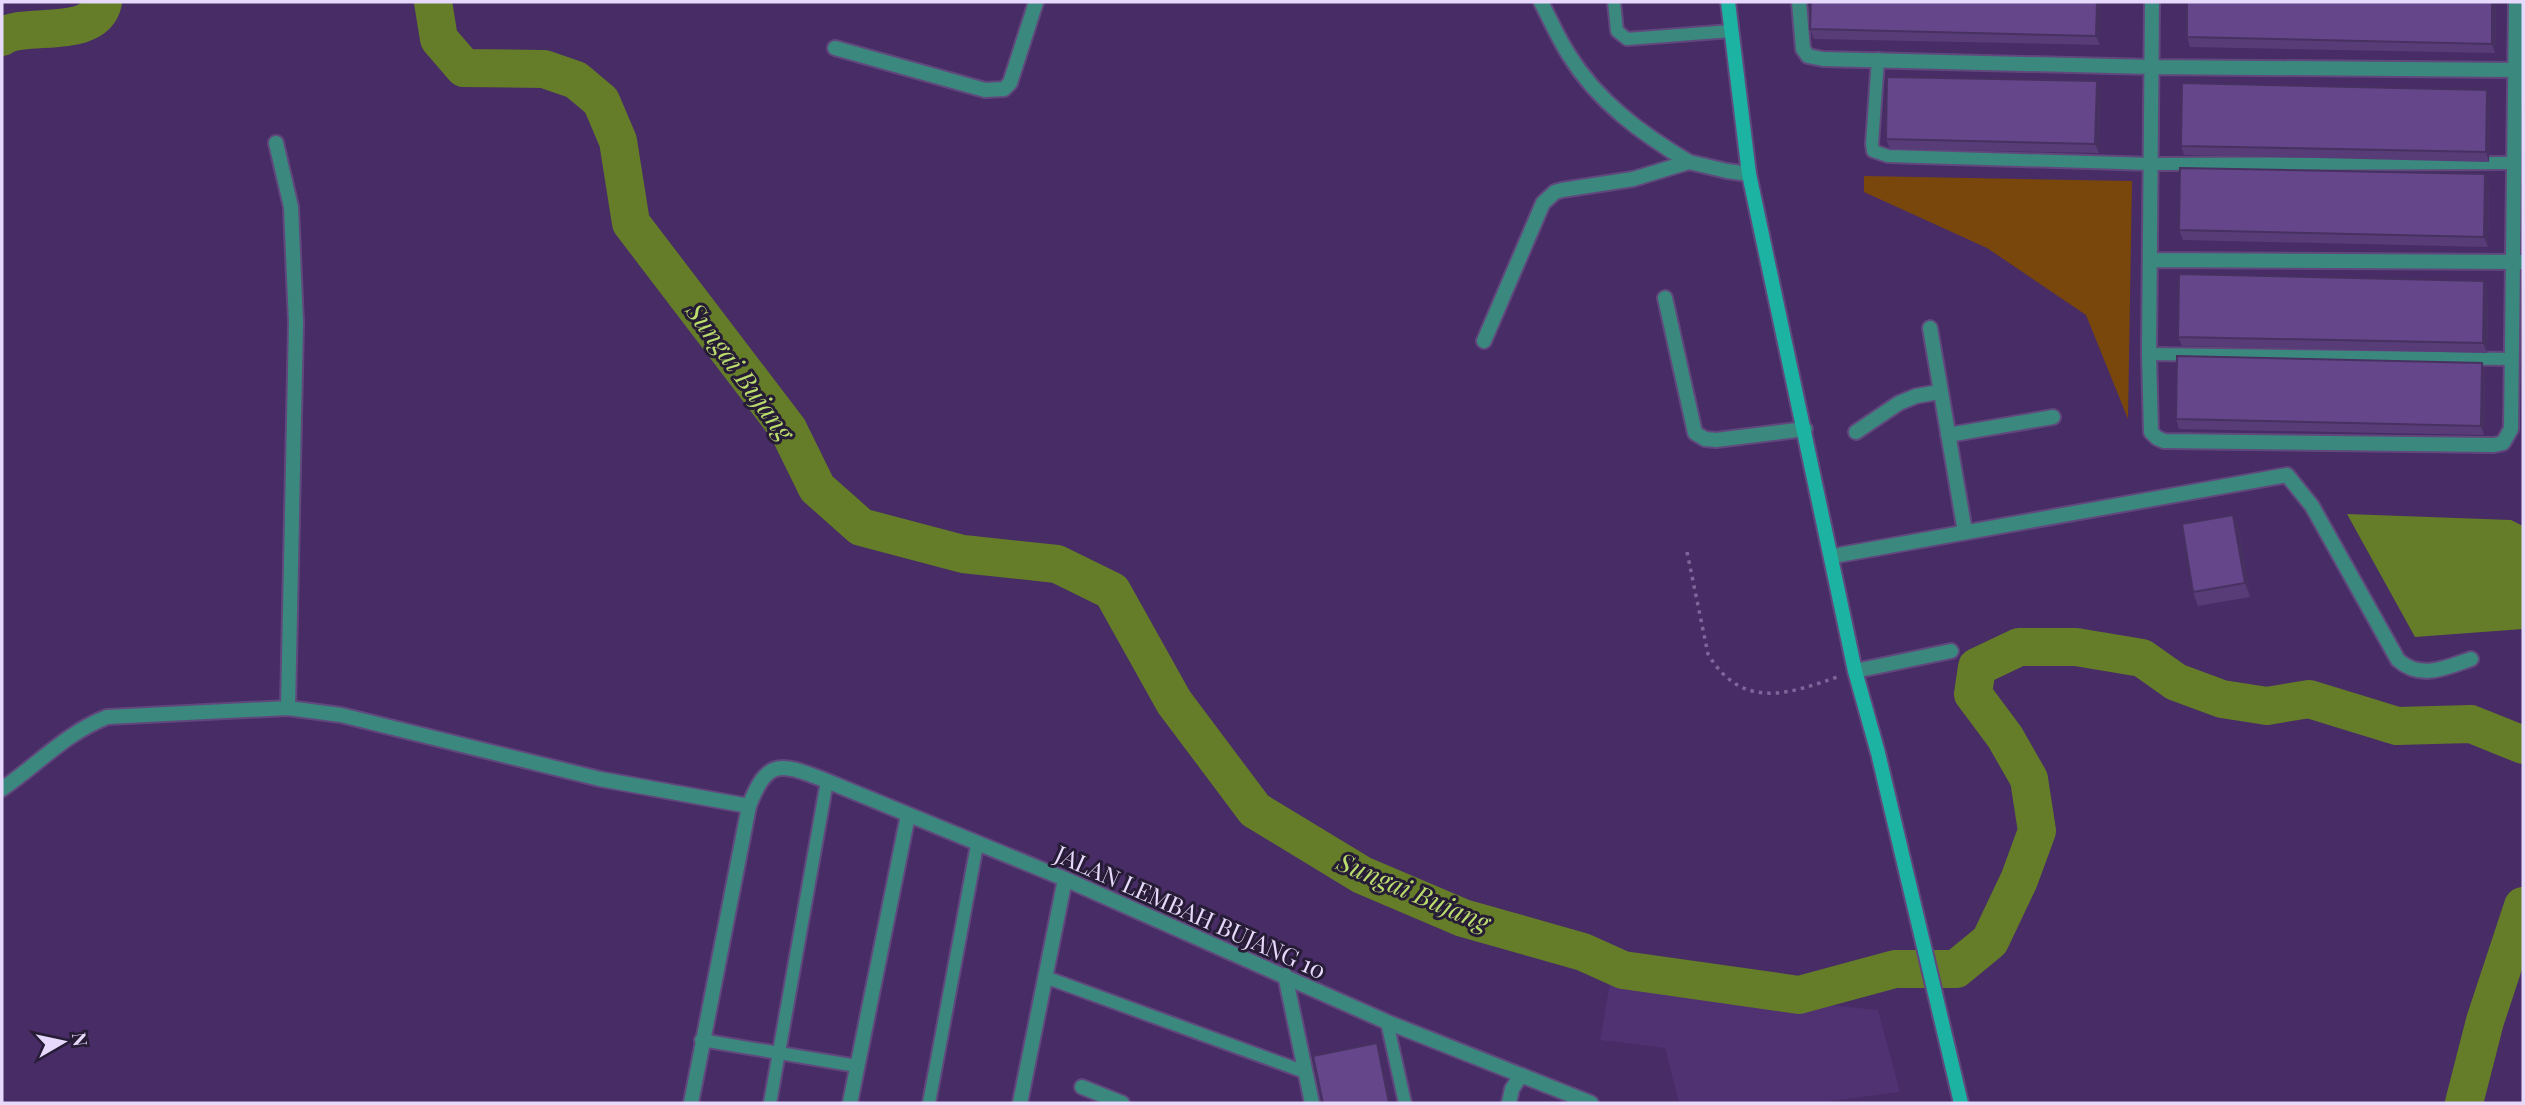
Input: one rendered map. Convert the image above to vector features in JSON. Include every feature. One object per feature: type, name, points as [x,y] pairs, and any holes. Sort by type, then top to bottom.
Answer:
[{"type":"street","points":[[835,48],[985,90],[1004,89],[1010,83],[1036,2]]},
{"type":"street","points":[[1541,2],[1568,54],[1589,83],[1613,108],[1653,141],[1689,162],[1749,174]]},
{"type":"street","points":[[1728,2],[1749,174],[1833,556],[1855,671],[1961,1103]]},
{"type":"street","points":[[1799,2],[1803,49],[1808,56],[1823,59],[2152,67],[2514,70]]},
{"type":"street","points":[[2152,2],[2150,427],[2157,438],[2164,441],[2494,445],[2503,443],[2511,429],[2517,262],[2513,163],[2516,2]]},
{"type":"street","points":[[276,143],[291,207],[296,323],[288,708]]},
{"type":"street","points":[[1484,341],[1543,203],[1549,197],[1562,190],[1633,179],[1689,162]]},
{"type":"street","points":[[2152,260],[2517,262]]},
{"type":"street","points":[[1665,298],[1695,433],[1705,439],[1716,440],[1805,429]]},
{"type":"street","points":[[1930,328],[1965,532]]},
{"type":"street","points":[[1856,432],[1899,402],[1940,392]]},
{"type":"street","points":[[1948,435],[2053,417]]},
{"type":"street","points":[[1833,556],[2287,475],[2312,506],[2398,660],[2406,667],[2428,672],[2471,659]]},
{"type":"street","points":[[1855,671],[1951,651]]},
{"type":"street","points":[[2,789],[68,738],[89,724],[107,717],[288,708],[341,715],[600,779],[749,806],[701,1040],[691,1103]]},
{"type":"street","name":"JALAN LEMBAH BUJANG 10","points":[[749,806],[757,784],[771,770],[795,769],[1065,879],[1387,1022],[1591,1103]]},
{"type":"street","points":[[850,1103],[908,815]]},
{"type":"street","points":[[1020,1103],[1065,879]]},
{"type":"street","points":[[1285,975],[1312,1103]]},
{"type":"street","points":[[1509,1103],[1521,1075]]},
{"type":"street","points":[[1082,1087],[1122,1103]]},
{"type":"lane","points":[[1614,2],[1617,31],[1627,39],[1731,31]]},
{"type":"lane","points":[[1878,60],[1872,144],[1873,151],[1879,155],[2152,164],[2513,163]]},
{"type":"lane","points":[[2150,354],[2513,359]]},
{"type":"lane","points":[[771,1103],[827,781]]},
{"type":"lane","points":[[929,1103],[977,845]]},
{"type":"lane","points":[[1045,977],[1305,1073]]},
{"type":"lane","points":[[1387,1022],[1405,1103]]},
{"type":"lane","points":[[701,1040],[857,1066]]},
{"type":"path","points":[[1687,552],[1708,654],[1716,667],[1739,685],[1754,693],[1768,694],[1815,685],[1855,671]]},
{"type":"shaded area","points":[[1864,176],[2132,181],[2128,419],[2086,315],[1987,248],[1864,192]]},
{"type":"shaded area","points":[[2347,514],[2511,520],[2523,526],[2523,629],[2415,637]]},
{"type":"shaded area","points":[[1610,983],[1878,1010],[1900,1092],[1816,1103],[1679,1103],[1665,1048],[1600,1040]]},
{"type":"building","points":[[1811,2],[2097,2],[2096,36],[1810,29]]},
{"type":"building","points":[[2187,2],[2492,2],[2492,44],[2187,37]]},
{"type":"building","points":[[1887,77],[2097,81],[2095,144],[1886,139]]},
{"type":"building","points":[[2182,83],[2487,90],[2486,152],[2181,146]]},
{"type":"building","points":[[2180,168],[2485,174],[2484,237],[2179,230]]},
{"type":"building","points":[[2179,274],[2484,281],[2483,343],[2178,337]]},
{"type":"building","points":[[2177,356],[2482,363],[2481,426],[2176,419]]},
{"type":"building","points":[[2233,515],[2245,583],[2193,592],[2182,524]]},
{"type":"building","points":[[1377,1043],[1389,1103],[1323,1103],[1313,1056]]},
{"type":"waterway","name":"Sungai Bujang","points":[[2,37],[26,30],[73,26],[87,22],[97,14],[103,2]]},
{"type":"waterway","name":"Sungai Bujang","points":[[433,2],[439,39],[464,68],[544,69],[576,80],[601,101],[618,141],[631,223],[788,429],[817,488],[861,527],[963,554],[1057,564],[1112,591],[1174,702],[1255,810],[1362,875],[1463,918],[1583,952],[1623,970],[1799,995],[1895,969],[1956,969],[1990,941],[2019,880],[2037,831],[2029,779],[2005,737],[1973,694],[1977,667],[2019,647],[2076,647],[2142,658],[2176,682],[2222,699],[2267,706],[2309,699],[2397,726],[2471,724],[2523,745]]},
{"type":"waterway","name":"Sungai Bujang","points":[[2464,1103],[2485,1021],[2523,906]]}]
